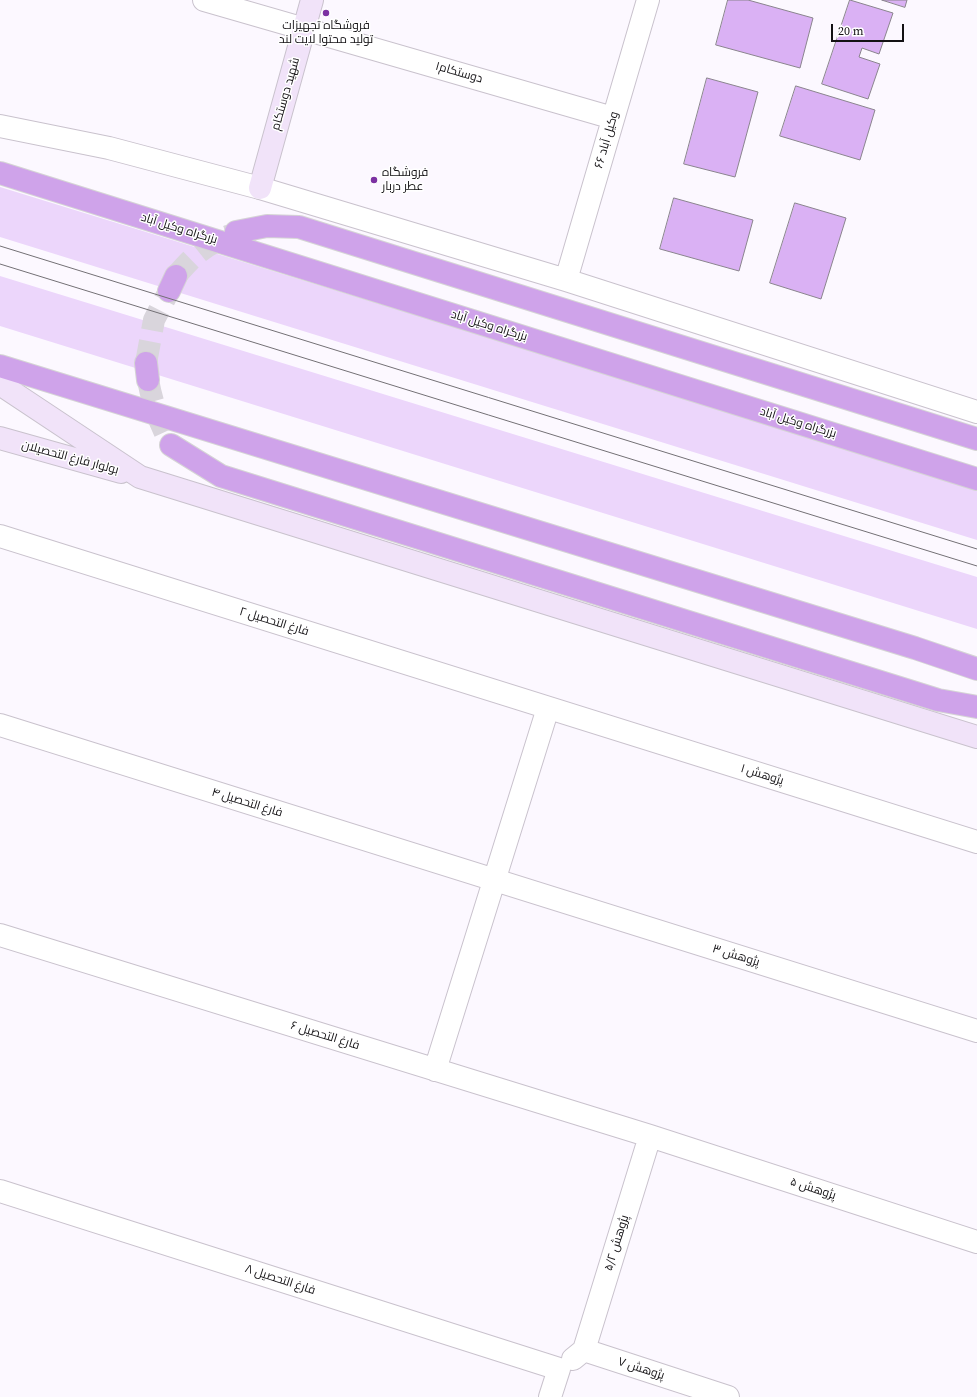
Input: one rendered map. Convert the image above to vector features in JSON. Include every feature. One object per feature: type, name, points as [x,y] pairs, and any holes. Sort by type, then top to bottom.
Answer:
[{"type":"highway","name":"بزرگراه وکیل آباد","points":[[0,173],[977,479]]},
{"type":"highway","points":[[236,232],[267,226],[299,227],[977,439]]},
{"type":"highway","points":[[0,366],[907,646],[977,669]]},
{"type":"highway","points":[[171,445],[221,476],[938,700],[977,707]]},
{"type":"main road","name":"شهید دوستکام","points":[[260,188],[312,0]]},
{"type":"main road","points":[[0,384],[140,477],[977,737]]},
{"type":"main road","name":"بولوار فارغ التحصیلان","points":[[0,438],[140,477]]},
{"type":"street","name":"دوستکام۱","points":[[204,0],[613,118]]},
{"type":"street","name":"وکیل آباد ۶۶","points":[[566,280],[648,0]]},
{"type":"street","points":[[0,126],[109,148],[260,188],[566,280],[977,412]]},
{"type":"street","name":"فارغ التحصیل ۲","points":[[0,536],[548,708]]},
{"type":"street","points":[[435,1070],[548,708]]},
{"type":"street","name":"پژوهش ۱","points":[[548,708],[977,842]]},
{"type":"street","name":"فارغ التحصیل ۴","points":[[0,726],[494,881]]},
{"type":"street","name":"پژوهش ۳","points":[[494,881],[977,1031]]},
{"type":"street","name":"فارغ التحصیل ۶","points":[[0,935],[650,1136]]},
{"type":"street","name":"پژوهش ۵","points":[[650,1136],[977,1242]]},
{"type":"street","name":"پژوهش ۵/۲","points":[[584,1350],[650,1136]]},
{"type":"street","name":"فارغ التحصیل ۸","points":[[0,1191],[559,1369]]},
{"type":"street","points":[[550,1397],[559,1369],[584,1350]]},
{"type":"street","name":"پژوهش ۷","points":[[584,1350],[728,1397]]},
{"type":"shaded area","points":[[0,187],[977,488],[977,540],[0,237]]},
{"type":"shaded area","points":[[0,276],[977,577],[977,629],[0,326]]},
{"type":"building","points":[[728,0],[748,0],[813,18],[800,68],[716,45]]},
{"type":"building","points":[[850,0],[893,13],[879,54],[862,48],[859,57],[880,64],[868,99],[822,84]]},
{"type":"building","points":[[882,0],[907,0],[905,7]]},
{"type":"building","points":[[707,78],[758,92],[735,177],[684,164]]},
{"type":"building","points":[[796,86],[875,110],[860,160],[780,136]]},
{"type":"building","points":[[674,198],[753,220],[739,271],[660,249]]},
{"type":"building","points":[[795,203],[846,218],[821,299],[770,283]]},
{"type":"tunnel","points":[[176,276],[188,262],[206,247],[230,235]]},
{"type":"tunnel","points":[[146,363],[154,320],[169,291]]},
{"type":"tunnel","points":[[148,380],[157,414],[171,445]]},
{"type":"tram line","points":[[0,246],[977,549]]},
{"type":"tram line","points":[[0,264],[977,566]]},
{"type":"place","name":"فروشگاه تجهیزات تولید محتوا لایت لند","points":[[326,13]]},
{"type":"place","name":"فروشگاه عطر دربار","points":[[374,180]]}]
